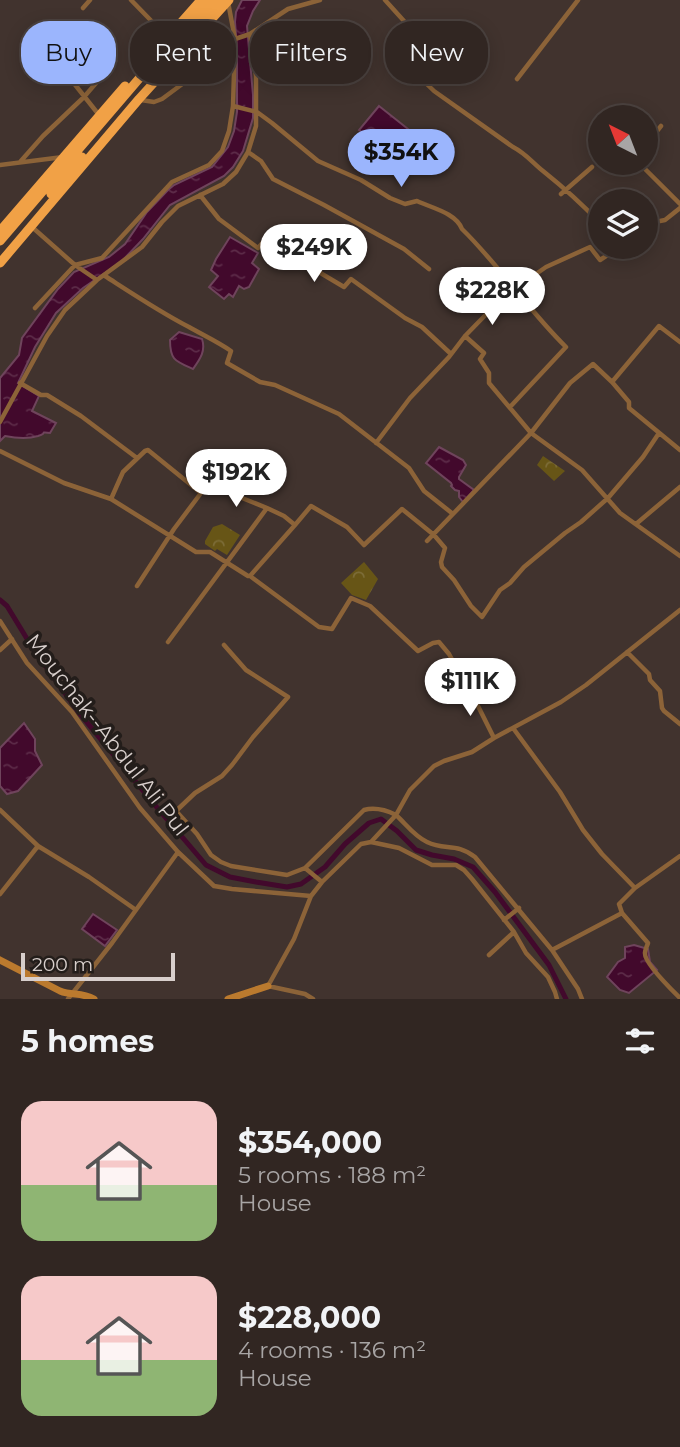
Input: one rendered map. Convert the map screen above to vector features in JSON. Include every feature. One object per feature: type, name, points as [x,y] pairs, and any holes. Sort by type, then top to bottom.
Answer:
[{"type":"highway","points":[[182,21],[201,0]]},
{"type":"highway","points":[[0,241],[210,0]]},
{"type":"highway","points":[[0,263],[225,1]]},
{"type":"highway","points":[[0,254],[137,92],[225,1]]},
{"type":"highway","points":[[0,231],[130,80]]},
{"type":"street","points":[[83,8],[90,0]]},
{"type":"street","points":[[131,0],[151,21]]},
{"type":"street","points":[[270,21],[288,9],[320,0]]},
{"type":"street","points":[[386,0],[404,21]]},
{"type":"street","points":[[517,79],[578,0]]},
{"type":"street","points":[[225,1],[230,21]]},
{"type":"street","points":[[236,39],[250,34]]},
{"type":"street","points":[[74,84],[99,116]]},
{"type":"street","points":[[20,162],[95,84]]},
{"type":"street","points":[[139,99],[154,102],[182,84]]},
{"type":"street","points":[[35,308],[77,266],[102,258],[172,182],[209,165],[222,151],[229,131],[234,84]]},
{"type":"street","points":[[0,422],[47,336],[65,310],[96,280],[142,247],[178,206],[223,184],[236,172],[248,152],[256,126],[256,84]]},
{"type":"street","points":[[427,84],[524,153],[588,213]]},
{"type":"street","points":[[233,106],[257,113],[318,161],[361,180],[397,202],[405,204],[416,201],[450,215],[461,224],[462,229],[517,289],[544,325],[566,346],[510,407]]},
{"type":"street","points":[[658,130],[661,126]]},
{"type":"street","points":[[248,152],[261,161],[273,179],[404,249],[429,269]]},
{"type":"street","points":[[0,165],[64,156]]},
{"type":"street","points":[[564,192],[588,171]]},
{"type":"street","points":[[650,175],[680,206],[665,219],[658,221]]},
{"type":"street","points":[[200,195],[219,219],[258,248],[265,240],[344,287],[351,279],[422,327],[452,354]]},
{"type":"street","points":[[31,226],[96,280]]},
{"type":"street","points":[[376,443],[410,398],[503,298],[546,267],[588,248]]},
{"type":"street","points":[[105,276],[231,351],[227,363],[260,382],[275,385],[339,414],[409,468],[424,491],[453,514]]},
{"type":"street","points":[[612,382],[659,326],[680,342]]},
{"type":"street","points":[[465,336],[484,353],[480,359],[489,373],[489,383],[531,433],[582,470],[620,513],[680,556]]},
{"type":"street","points":[[427,541],[531,433],[570,383],[593,364],[629,402],[629,408],[680,450]]},
{"type":"street","points":[[20,383],[41,395],[47,394],[137,458]]},
{"type":"street","points":[[250,576],[311,506],[347,527],[364,545],[402,509],[445,548],[442,567],[482,617],[500,590],[524,567],[608,498],[643,457],[659,433]]},
{"type":"street","points":[[111,499],[124,472],[148,450],[201,493]]},
{"type":"street","points":[[0,451],[64,483],[111,499],[196,552],[210,552],[250,576],[319,627],[332,629],[351,598],[370,606],[418,650],[439,642],[449,654],[494,738]]},
{"type":"street","points":[[137,586],[206,486],[210,485],[267,508],[295,525]]},
{"type":"street","points":[[636,524],[680,487]]},
{"type":"street","points":[[168,642],[267,508]]},
{"type":"street","points":[[373,841],[395,817],[410,790],[434,766],[472,752],[561,702],[680,610]]},
{"type":"street","name":"Mouchak--Abdul Ali Pul","points":[[0,621],[27,663],[72,712],[140,808],[178,852],[214,886],[311,896]]},
{"type":"street","points":[[0,650],[12,639]]},
{"type":"street","points":[[224,645],[246,670],[288,697],[222,776],[195,793],[176,811],[197,834],[211,855],[232,866],[287,875],[307,869],[364,810],[372,808],[390,812],[426,842],[468,852],[480,862],[552,950],[582,999]]},
{"type":"street","points":[[627,652],[649,674],[650,680],[660,691],[664,711],[680,724]]},
{"type":"street","points":[[513,727],[560,792],[583,830],[635,888]]},
{"type":"street","points":[[0,810],[38,846],[136,910]]},
{"type":"street","points":[[268,986],[294,939],[311,896],[321,882],[361,844],[373,841],[399,848],[432,865],[456,865],[472,878],[505,919],[526,953],[548,977],[557,999]]},
{"type":"street","points":[[0,894],[38,846]]},
{"type":"street","points":[[71,995],[178,852]]},
{"type":"street","points":[[680,856],[635,888],[619,904],[622,913],[648,943],[645,953],[647,959],[680,998]]},
{"type":"street","points":[[307,869],[321,882]]},
{"type":"street","points":[[505,919],[517,909]]},
{"type":"street","points":[[552,950],[622,913]]},
{"type":"street","points":[[489,955],[514,932]]},
{"type":"street","points":[[0,960],[61,992],[71,995],[84,994],[94,999]]},
{"type":"street","points":[[228,999],[268,986],[305,994],[313,999]]},
{"type":"green space","points":[[543,456],[565,471],[554,481],[537,465]]},
{"type":"green space","points":[[222,524],[240,535],[227,555],[205,544],[213,527]]},
{"type":"green space","points":[[364,562],[378,579],[366,600],[352,595],[341,583]]},
{"type":"water","points":[[242,0],[260,0],[247,26],[253,118],[243,151],[224,176],[170,205],[121,262],[83,288],[56,313],[35,347],[18,383],[39,396],[32,411],[56,423],[50,433],[44,432],[26,438],[5,436],[0,441],[0,378],[19,355],[22,338],[58,289],[74,272],[109,257],[125,244],[147,212],[168,190],[212,167],[228,147],[237,112],[236,12]]},
{"type":"water","points":[[379,106],[413,133],[396,159],[359,130]]},
{"type":"water","points":[[230,237],[258,253],[252,263],[259,269],[249,287],[244,289],[239,286],[233,297],[229,294],[224,299],[209,287],[218,276],[211,270]]},
{"type":"water","points":[[179,332],[202,339],[203,351],[193,369],[178,362],[171,352],[170,340]]},
{"type":"water","points":[[439,447],[463,460],[466,465],[459,479],[474,490],[463,502],[459,491],[426,463]]},
{"type":"water","points":[[24,723],[35,739],[35,751],[42,765],[18,791],[7,794],[0,786],[0,748]]},
{"type":"water","points":[[93,914],[117,930],[105,946],[82,929]]},
{"type":"water","points":[[634,945],[648,949],[650,962],[657,970],[629,993],[620,990],[607,977],[618,962],[625,958],[625,947]]},
{"type":"waterway","points":[[0,600],[7,606],[32,647],[80,714],[206,865],[230,877],[287,887],[301,884],[325,867],[345,844],[369,823],[381,819],[416,850],[454,859],[473,867],[549,965],[566,999]]}]
